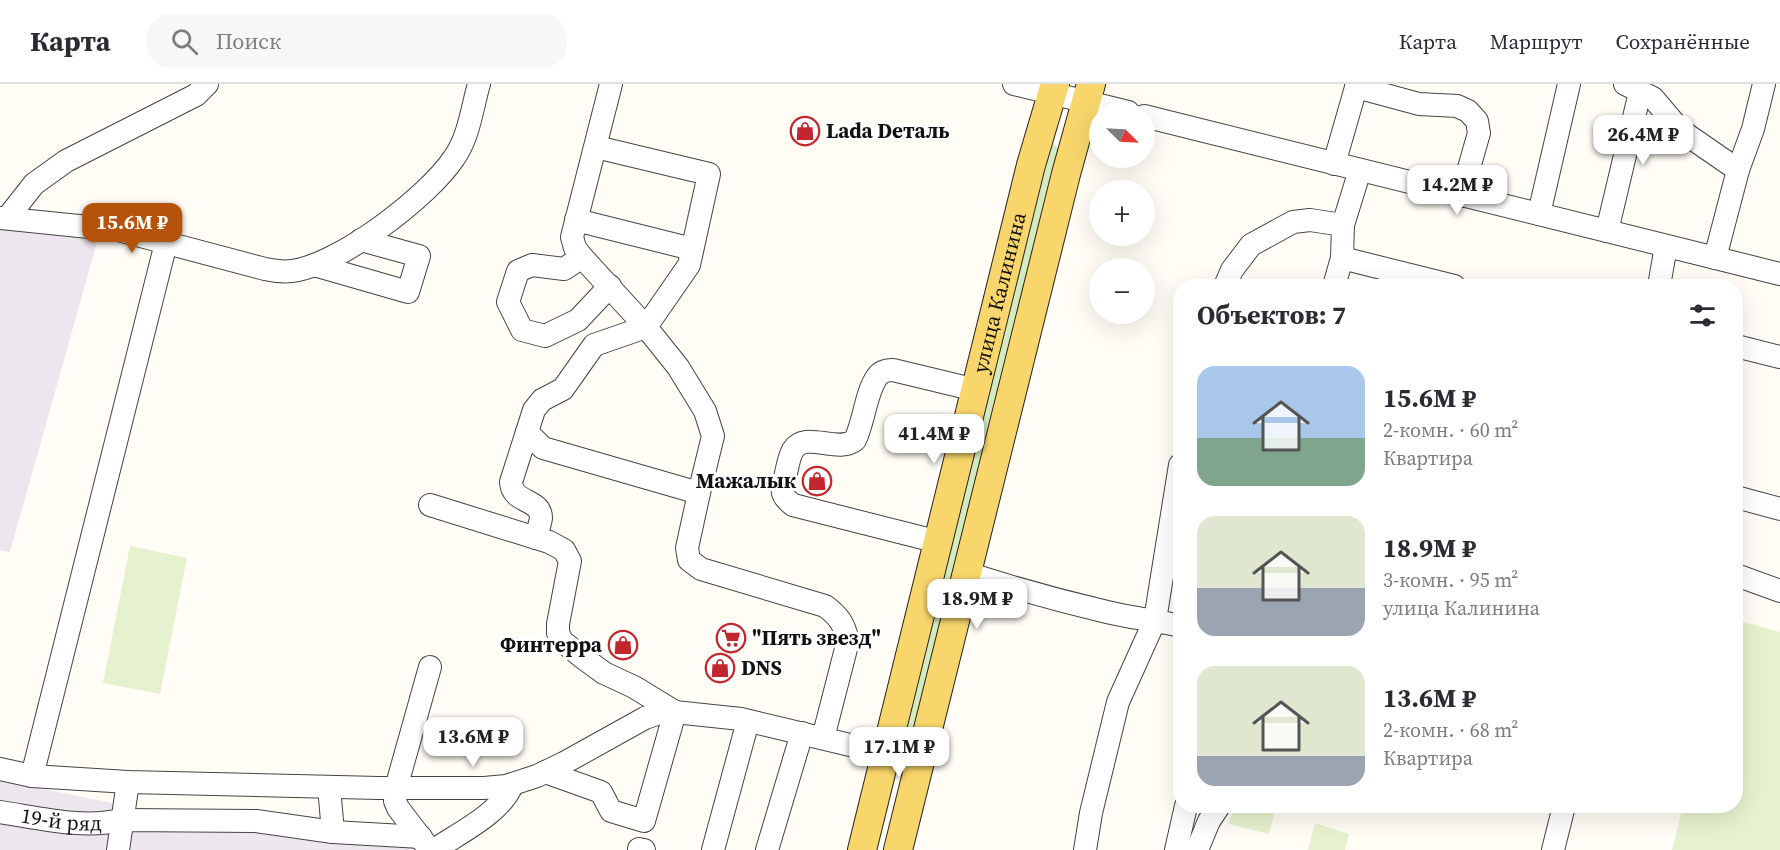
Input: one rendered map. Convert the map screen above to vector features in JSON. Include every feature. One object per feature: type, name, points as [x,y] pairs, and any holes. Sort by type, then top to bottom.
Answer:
[{"type":"main road","name":"улица Калинина","points":[[862,850],[1031,165],[1054,89]]},
{"type":"main road","name":"улица Калинина","points":[[898,850],[1088,93]]},
{"type":"street","points":[[4,218],[34,184],[66,161],[196,95],[207,84]]},
{"type":"street","points":[[4,218],[118,230],[265,269],[291,272],[314,265],[361,240],[409,206],[455,157],[463,141],[479,84]]},
{"type":"street","points":[[611,84],[572,237],[575,248],[582,257],[646,327],[678,367],[705,411],[713,436],[687,548],[689,560],[701,568],[825,606],[838,615],[845,627],[848,641],[767,850]]},
{"type":"street","points":[[1014,84],[1088,93],[1107,102]]},
{"type":"street","points":[[1539,214],[1569,84]]},
{"type":"street","points":[[1715,258],[1764,84]]},
{"type":"street","points":[[1334,164],[1357,85],[1419,104],[1457,106],[1468,111],[1476,121],[1479,133],[1461,196]]},
{"type":"street","points":[[1607,231],[1632,88],[1653,98],[1680,130],[1738,170]]},
{"type":"street","points":[[1155,119],[1780,274]]},
{"type":"street","points":[[536,538],[541,517],[538,508],[516,495],[512,490],[511,482],[534,410],[542,400],[563,389],[594,345],[646,327],[689,265],[709,174],[596,147]]},
{"type":"street","points":[[1336,279],[1342,258],[1343,225],[1360,170]]},
{"type":"street","points":[[576,220],[692,249]]},
{"type":"street","points":[[1228,279],[1251,244],[1293,222],[1310,220],[1343,225]]},
{"type":"street","points":[[314,265],[408,292],[419,256],[361,240]]},
{"type":"street","points":[[32,776],[166,243]]},
{"type":"street","points":[[1660,279],[1666,246]]},
{"type":"street","points":[[582,257],[564,269],[532,266],[518,271],[508,302],[522,330],[545,336],[578,320],[610,286]]},
{"type":"street","points":[[1342,258],[1426,279]]},
{"type":"street","points":[[578,320],[594,345]]},
{"type":"street","points":[[1743,348],[1780,357]]},
{"type":"street","points":[[939,542],[824,515],[793,505],[784,499],[782,489],[793,449],[800,443],[843,446],[855,440],[873,384],[878,375],[885,370],[976,390]]},
{"type":"street","points":[[527,432],[543,448],[699,493]]},
{"type":"street","points":[[1743,498],[1780,509]]},
{"type":"street","points":[[430,505],[549,542],[564,550],[570,561],[558,624],[558,633],[562,641],[604,673],[675,712]]},
{"type":"street","points":[[1085,850],[1091,813],[1118,702],[1155,620],[1173,508]]},
{"type":"street","points":[[968,573],[1016,589],[1108,612],[1173,624]]},
{"type":"street","points":[[1743,578],[1780,591]]},
{"type":"street","points":[[430,667],[396,788],[395,801],[398,808],[428,846],[494,810],[509,792],[512,784]]},
{"type":"street","points":[[0,769],[32,776],[128,783],[484,788],[512,784],[546,772],[645,718],[665,711],[748,721],[921,762]]},
{"type":"street","points":[[546,772],[601,792],[611,811],[644,821],[675,712]]},
{"type":"street","points":[[714,850],[748,721]]},
{"type":"street","points":[[118,850],[128,783]]},
{"type":"street","points":[[329,787],[333,832]]},
{"type":"street","name":"19-й ряд","points":[[0,812],[86,824],[122,819],[255,821],[428,846]]},
{"type":"street","points":[[1176,850],[1184,813]]},
{"type":"street","points":[[1197,850],[1214,813]]},
{"type":"street","points":[[1553,850],[1562,813]]},
{"type":"shaded area","points":[[0,228],[98,239],[10,552],[0,550]]},
{"type":"shaded area","points":[[0,780],[122,805],[146,815],[437,850],[0,850]]},
{"type":"green space","points":[[1052,143],[1060,150],[915,736],[904,734]]},
{"type":"green space","points":[[130,546],[187,558],[160,694],[103,683]]},
{"type":"green space","points":[[1743,622],[1780,632],[1780,850],[1672,850],[1681,813],[1743,813]]},
{"type":"green space","points":[[1232,813],[1274,813],[1269,834],[1229,824]]},
{"type":"green space","points":[[1315,823],[1349,834],[1345,850],[1308,850]]},
{"type":"place","name":"Lada Dеталь","points":[[805,131]]},
{"type":"place","name":"Мажалык","points":[[817,481]]},
{"type":"place","name":"\"Пять звезд\"","points":[[731,638]]},
{"type":"place","name":"Финтерра","points":[[623,645]]},
{"type":"place","name":"DNS","points":[[720,668]]}]
